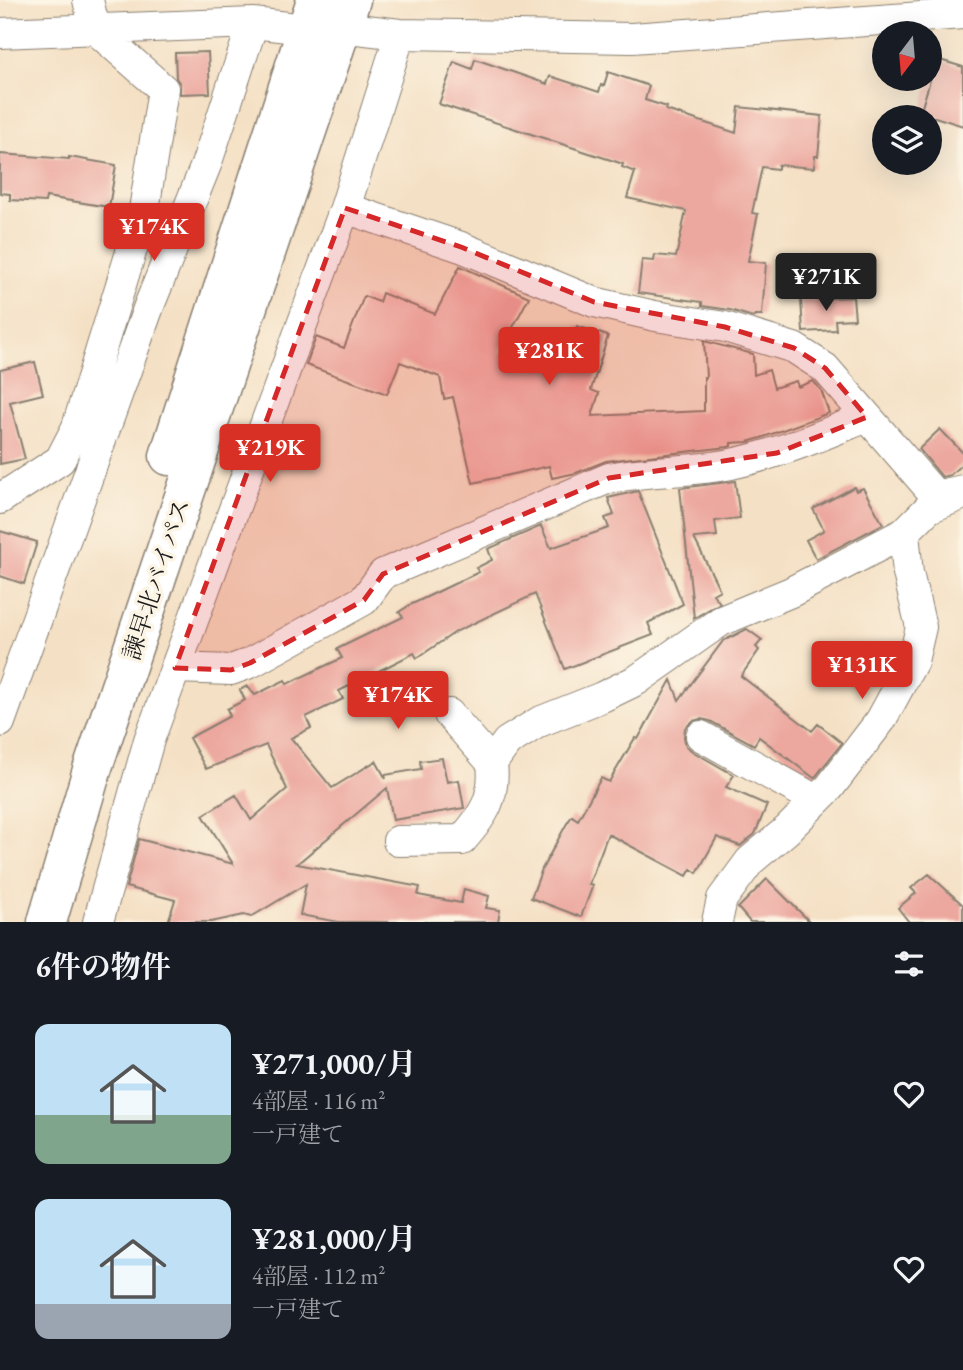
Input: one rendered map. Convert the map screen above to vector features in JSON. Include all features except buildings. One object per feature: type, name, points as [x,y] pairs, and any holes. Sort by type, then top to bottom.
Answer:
[{"type":"highway","name":"諫早北バイパス","points":[[21,922],[328,14]]},
{"type":"highway","name":"諫早北バイパス","points":[[47,922],[328,14]]},
{"type":"street","points":[[0,499],[60,460],[77,428],[144,210],[163,89],[96,29],[88,0]]},
{"type":"street","points":[[0,33],[253,23],[328,14],[400,34],[632,38],[963,14]]},
{"type":"street","points":[[0,722],[149,306],[206,165],[253,23]]},
{"type":"street","points":[[98,922],[149,740],[345,208],[400,34]]},
{"type":"street","points":[[345,208],[461,247],[594,302],[655,316],[724,327],[794,348],[825,368],[936,496],[963,493]]},
{"type":"street","points":[[176,668],[232,670],[250,663],[364,600],[383,574],[608,478],[638,472],[727,464],[777,453],[867,417]]},
{"type":"street","points":[[492,763],[507,742],[539,722],[637,680],[721,621],[791,592],[904,533],[929,509],[963,493]]},
{"type":"street","points":[[717,922],[722,899],[750,861],[828,788],[881,720],[913,661],[921,627],[908,573],[904,533]]},
{"type":"street","points":[[398,841],[462,840],[482,816],[494,784],[492,763],[449,714]]},
{"type":"street","points":[[701,736],[817,800]]},
{"type":"highlighted area","points":[[345,208],[461,247],[594,302],[725,327],[794,348],[825,368],[867,417],[777,453],[609,478],[383,574],[364,600],[250,663],[231,670],[175,668]]}]
